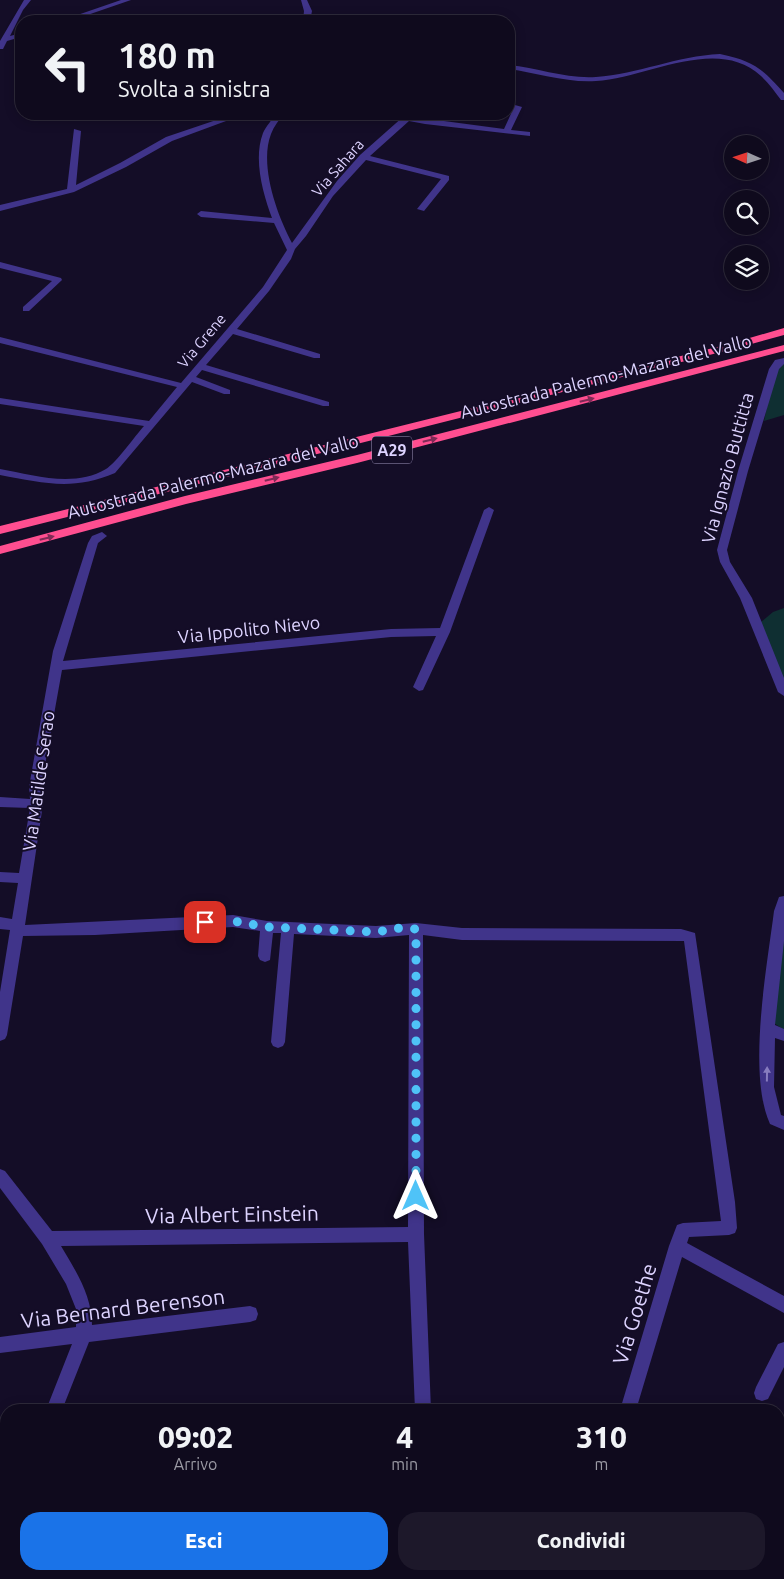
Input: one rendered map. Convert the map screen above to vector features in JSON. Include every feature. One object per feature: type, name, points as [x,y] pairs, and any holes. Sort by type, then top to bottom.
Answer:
[{"type":"highway","name":"Autostrada Palermo-Mazara del Vallo","points":[[0,530],[733,346],[784,331]]},
{"type":"highway","name":"Autostrada Palermo-Mazara del Vallo","points":[[0,550],[185,500],[367,456],[784,348]]},
{"type":"street","points":[[17,15],[21,7],[28,0]]},
{"type":"street","points":[[82,15],[128,0]]},
{"type":"street","points":[[304,0],[308,15]]},
{"type":"street","points":[[0,47],[15,20]]},
{"type":"street","points":[[6,39],[15,37]]},
{"type":"street","points":[[515,67],[577,78],[595,79],[620,76],[700,56],[720,55],[739,59],[763,73],[784,98]]},
{"type":"street","points":[[515,114],[518,107]]},
{"type":"street","points":[[0,208],[71,190],[123,165],[169,139],[224,120]]},
{"type":"street","name":"Via Grene","points":[[0,472],[64,483],[82,482],[97,478],[110,471],[266,289],[291,250],[277,221],[267,183],[264,150],[268,132],[276,120]]},
{"type":"street","name":"Via Sahara","points":[[293,247],[307,231],[329,196],[363,157],[405,120]]},
{"type":"street","points":[[424,120],[434,123],[528,134]]},
{"type":"street","points":[[507,131],[512,120]]},
{"type":"street","points":[[71,190],[77,131]]},
{"type":"street","points":[[363,157],[446,178],[421,209]]},
{"type":"street","points":[[201,214],[277,221]]},
{"type":"street","points":[[0,265],[58,280],[26,309]]},
{"type":"street","points":[[231,330],[317,356]]},
{"type":"street","points":[[0,340],[227,392]]},
{"type":"street","name":"Via Ignazio Buttitta","points":[[781,362],[774,369],[743,471],[722,550],[725,562],[746,598],[784,692]]},
{"type":"street","points":[[200,366],[326,404]]},
{"type":"street","points":[[0,401],[151,424]]},
{"type":"street","points":[[420,687],[444,632],[489,510]]},
{"type":"street","name":"Via Matilde Serao","points":[[0,1035],[5,979],[17,928],[37,804],[36,787],[60,651],[93,543],[96,538],[102,536]]},
{"type":"street","name":"Via Ippolito Nievo","points":[[57,666],[391,634],[444,632]]},
{"type":"street","points":[[0,802],[37,804]]},
{"type":"street","points":[[0,877],[25,878]]},
{"type":"street","points":[[780,1121],[767,1087],[768,1029],[771,986],[784,901]]},
{"type":"street","points":[[0,923],[17,928],[95,929],[233,921],[267,927],[376,932],[400,928],[462,934],[680,935],[690,937],[729,1228],[680,1238]]},
{"type":"street","points":[[265,956],[267,927]]},
{"type":"street","points":[[278,1042],[288,928]]},
{"type":"street","points":[[416,929],[416,1234],[423,1404]]},
{"type":"street","points":[[768,1029],[784,1035]]},
{"type":"street","points":[[0,1176],[48,1239],[72,1279],[84,1309],[84,1336],[56,1404]]},
{"type":"street","name":"Via Albert Einstein","points":[[48,1239],[416,1234]]},
{"type":"street","points":[[680,1238],[784,1305]]},
{"type":"street","name":"Via Goethe","points":[[630,1404],[680,1238]]},
{"type":"street","name":"Via Bernard Berenson","points":[[0,1345],[250,1314]]},
{"type":"street","points":[[762,1394],[784,1350]]},
{"type":"green space","points":[[784,363],[784,415],[764,421],[774,374]]},
{"type":"green space","points":[[784,608],[784,682],[761,622],[773,612]]},
{"type":"green space","points":[[784,922],[784,1030],[774,1023]]},
{"type":"route","points":[[205,922],[233,921],[249,922],[267,927],[376,932],[400,928],[416,929],[416,1196]]}]
